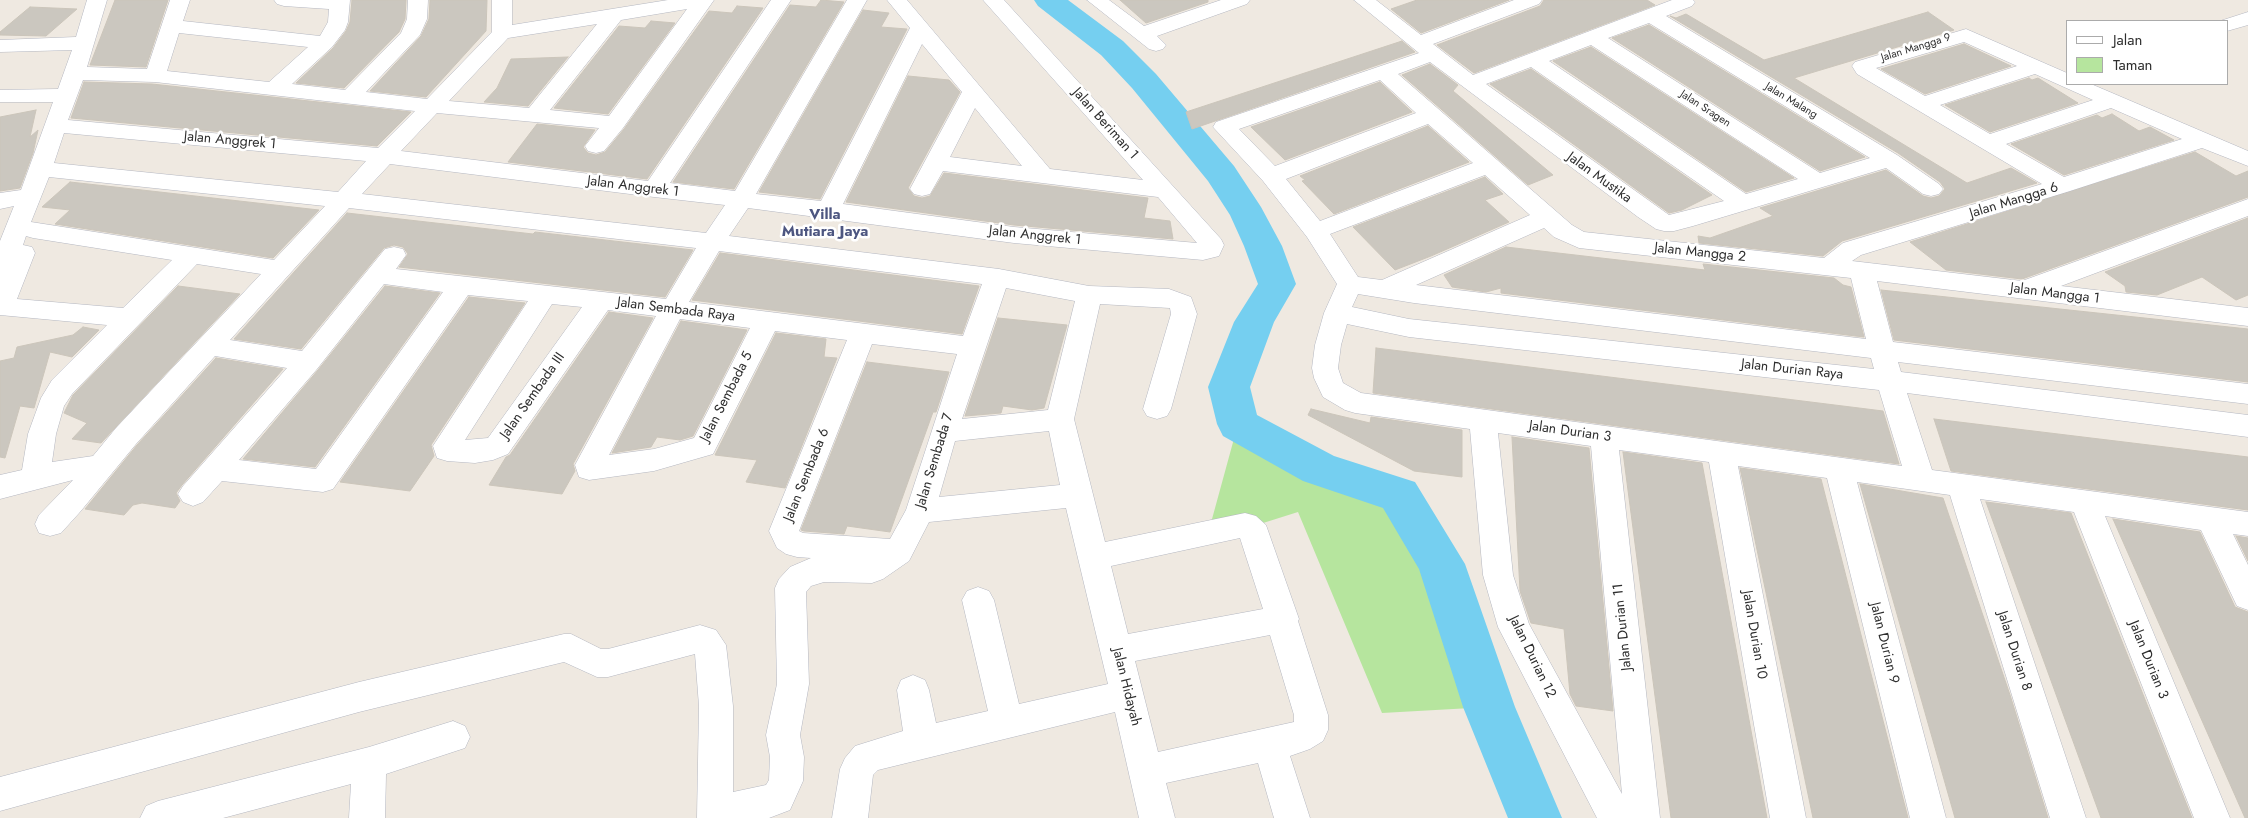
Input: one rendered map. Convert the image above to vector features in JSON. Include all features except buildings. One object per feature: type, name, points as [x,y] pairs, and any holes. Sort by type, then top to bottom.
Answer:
[{"type":"street","points":[[97,0],[68,95],[55,125],[33,230],[0,306],[128,318]]},
{"type":"street","points":[[156,76],[180,0]]},
{"type":"street","points":[[274,89],[325,43],[338,22],[340,2],[284,0]]},
{"type":"street","points":[[350,97],[410,35],[417,20],[418,0]]},
{"type":"street","points":[[502,0],[502,33]]},
{"type":"street","points":[[50,524],[70,504],[126,436],[384,156],[502,33],[703,0]]},
{"type":"street","points":[[596,146],[615,123],[703,0]]},
{"type":"street","points":[[654,190],[781,0]]},
{"type":"street","points":[[672,310],[712,242],[741,200],[857,0]]},
{"type":"street","points":[[897,0],[1043,176]]},
{"type":"street","name":"Jalan Beriman 1","points":[[993,0],[1212,245],[1210,250]]},
{"type":"street","points":[[1097,0],[1150,40],[1240,0]]},
{"type":"street","points":[[1532,0],[1420,50],[1383,72],[1224,127],[1271,176],[1316,231],[1350,284],[1414,294],[2248,394]]},
{"type":"street","name":"Jalan Mustika","points":[[1371,1],[1420,50],[1470,83],[1646,212],[1664,222],[1674,223],[1888,160]]},
{"type":"street","points":[[1470,83],[1685,2]]},
{"type":"street","points":[[535,116],[614,15]]},
{"type":"street","name":"Jalan Malang","points":[[1650,15],[1931,188]]},
{"type":"street","points":[[2228,26],[2248,18]]},
{"type":"street","points":[[172,26],[325,43]]},
{"type":"street","points":[[828,210],[920,28]]},
{"type":"street","name":"Jalan Mangga 9","points":[[1923,104],[1864,70],[1862,66],[1966,35],[2036,67]]},
{"type":"street","name":"Jalan Sragen","points":[[1593,37],[1817,181]]},
{"type":"street","points":[[0,46],[85,43]]},
{"type":"street","points":[[1534,60],[1743,203]]},
{"type":"street","points":[[1923,104],[2036,67],[2066,79]]},
{"type":"street","name":"Jalan Mangga 2","points":[[1383,72],[1490,165],[1563,232],[1579,240],[1862,271]]},
{"type":"street","points":[[75,74],[156,76],[432,106],[615,123]]},
{"type":"street","points":[[2082,85],[2112,101],[2248,159]]},
{"type":"street","points":[[922,189],[973,90]]},
{"type":"street","points":[[0,96],[68,95]]},
{"type":"street","points":[[1988,142],[2112,101]]},
{"type":"street","points":[[1923,104],[2062,186]]},
{"type":"street","points":[[1271,176],[1431,115]]},
{"type":"street","name":"Jalan Anggrek 1","points":[[55,125],[384,156],[828,210],[1014,235],[1203,252],[1210,250]]},
{"type":"street","name":"Jalan Mangga 6","points":[[1830,267],[1835,261],[1852,250],[2062,186],[2202,140]]},
{"type":"street","points":[[936,164],[1164,190]]},
{"type":"street","points":[[1316,231],[1490,165]]},
{"type":"street","points":[[0,271],[29,196],[47,169]]},
{"type":"street","points":[[47,169],[344,200],[712,242],[995,285],[1089,295],[1169,298],[1182,303],[1184,314],[1156,409]]},
{"type":"street","points":[[0,201],[29,196]]},
{"type":"street","points":[[2023,290],[2248,207]]},
{"type":"street","points":[[1383,290],[1547,217]]},
{"type":"street","points":[[33,230],[281,269]]},
{"type":"street","points":[[35,477],[42,434],[51,405],[62,387],[192,254]]},
{"type":"street","name":"Jalan Sembada Raya","points":[[308,362],[387,265],[461,286],[601,300],[973,347]]},
{"type":"street","points":[[1862,271],[1881,350],[1921,480]]},
{"type":"street","name":"Jalan Mangga 1","points":[[1862,271],[2248,317]]},
{"type":"street","name":"Jalan Durian 3","points":[[1350,284],[1337,314],[1328,346],[1325,368],[1327,378],[1334,390],[1343,397],[1355,402],[2248,524]]},
{"type":"street","name":"Jalan Sembada 7","points":[[827,559],[872,570],[898,552],[920,511],[944,432],[995,285]]},
{"type":"street","points":[[217,469],[323,481],[461,286]]},
{"type":"street","points":[[1409,328],[1414,294]]},
{"type":"street","name":"Jalan Sembada III","points":[[545,295],[447,446],[448,450],[475,452],[493,449],[498,446],[601,300]]},
{"type":"street","points":[[944,432],[1060,419],[1089,295]]},
{"type":"street","points":[[2222,314],[2248,305]]},
{"type":"street","name":"Jalan Sembada 5","points":[[672,310],[589,466],[591,470],[654,460],[703,446],[766,322]]},
{"type":"street","name":"Jalan Durian Raya","points":[[1337,314],[1409,328],[1890,381],[2248,426]]},
{"type":"street","name":"Jalan Sembada 6","points":[[827,559],[797,545],[788,539],[784,531],[863,333]]},
{"type":"street","points":[[209,346],[308,362]]},
{"type":"street","points":[[193,494],[217,469],[308,362]]},
{"type":"street","name":"Jalan Hidayah","points":[[1060,419],[1157,818]]},
{"type":"street","name":"Jalan Durian 12","points":[[1483,420],[1498,575],[1514,626],[1612,810],[1620,818]]},
{"type":"street","name":"Jalan Durian 11","points":[[1604,436],[1642,818]]},
{"type":"street","name":"Jalan Durian 10","points":[[1721,452],[1788,818]]},
{"type":"street","points":[[0,487],[35,477],[85,467],[101,467]]},
{"type":"street","name":"Jalan Durian 9","points":[[1839,468],[1928,818]]},
{"type":"street","name":"Jalan Durian 8","points":[[1961,485],[2068,818]]},
{"type":"street","points":[[920,511],[1077,495]]},
{"type":"street","name":"Jalan Durian 3","points":[[2084,501],[2212,818]]},
{"type":"street","points":[[2211,519],[2248,597]]},
{"type":"street","points":[[1094,557],[1245,525],[1255,534],[1283,619],[1311,715],[1311,730],[1298,738],[1146,771]]},
{"type":"street","points":[[0,794],[359,697],[564,648],[570,648],[597,662],[608,663],[700,639],[710,645],[715,697],[715,816],[760,804],[778,798],[786,781],[787,757],[783,735],[793,684],[790,588],[801,576],[827,559]]},
{"type":"street","points":[[978,600],[1006,723]]},
{"type":"street","points":[[1117,650],[1283,619]]},
{"type":"street","points":[[913,690],[922,742]]},
{"type":"street","points":[[850,818],[857,769],[867,757],[922,742],[1128,694]]},
{"type":"street","points":[[158,818],[369,762],[453,737]]},
{"type":"street","points":[[1268,744],[1292,818]]},
{"type":"street","points":[[367,818],[369,762]]},
{"type":"green space","points":[[1238,424],[1319,469],[1399,495],[1441,564],[1489,707],[1382,713],[1298,512],[1206,541]]},
{"type":"waterway","points":[[1049,0],[1112,48],[1144,81],[1221,174],[1248,215],[1263,246],[1277,284],[1254,322],[1229,387],[1238,424],[1319,469],[1399,495],[1441,564],[1489,707],[1535,818]]},
{"type":"district","name":"Villa Mutiara Jaya","points":[[825,224]]}]
